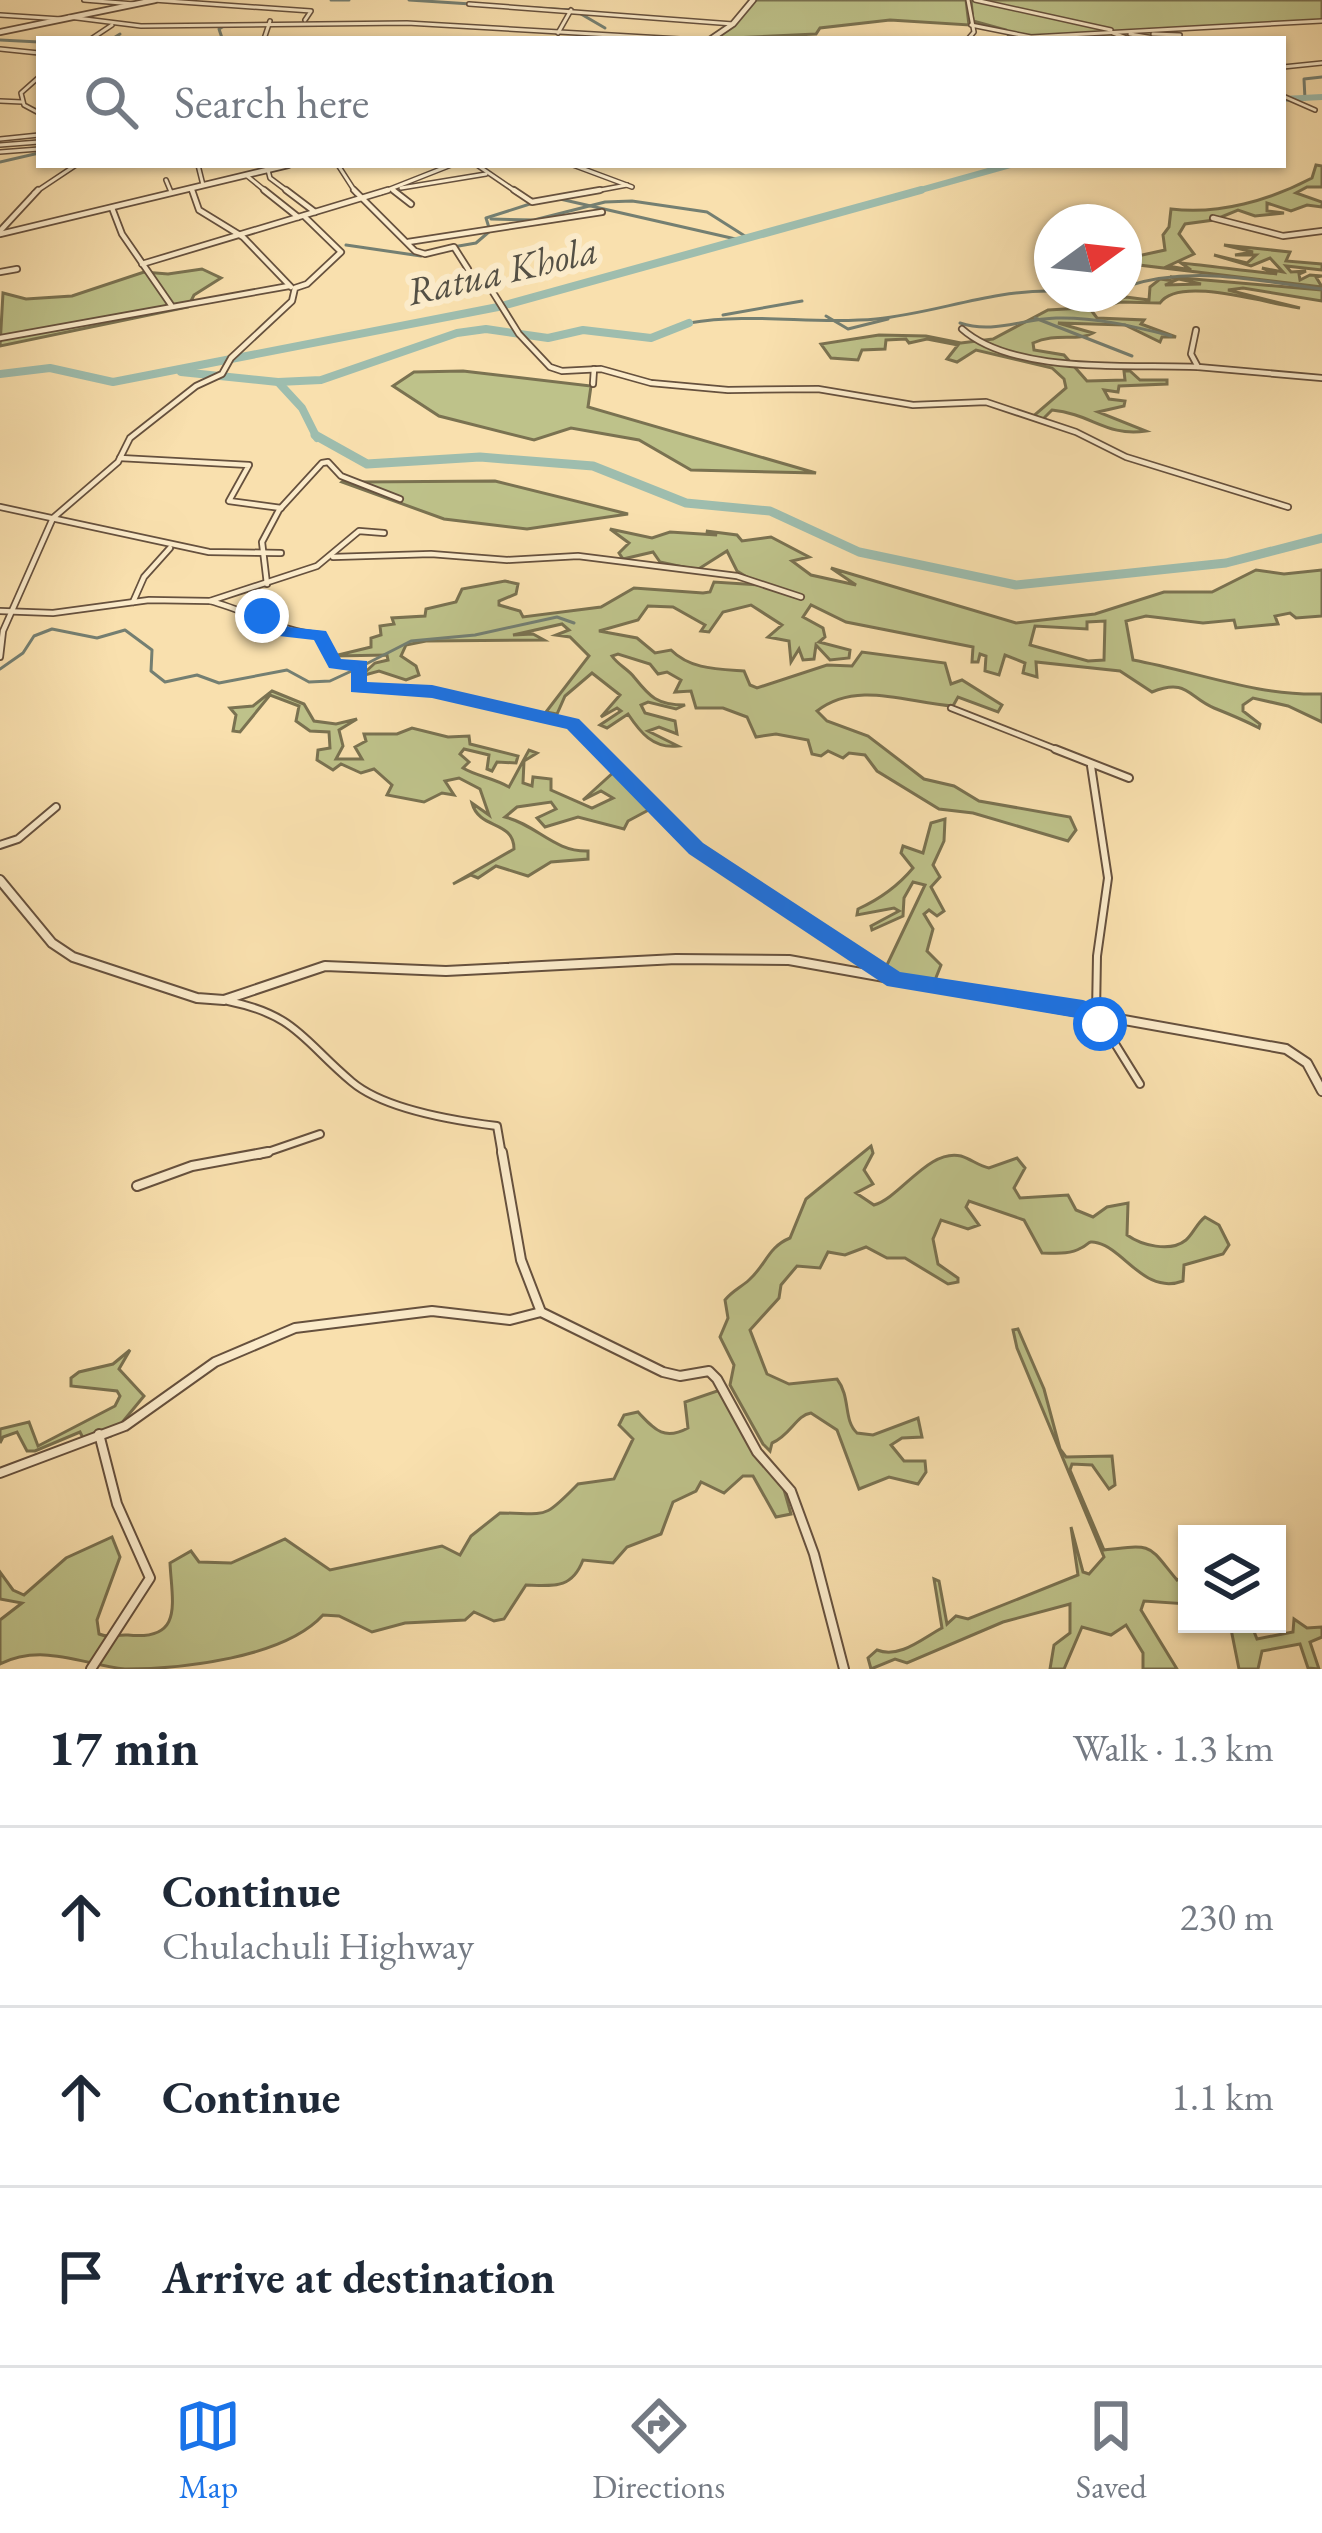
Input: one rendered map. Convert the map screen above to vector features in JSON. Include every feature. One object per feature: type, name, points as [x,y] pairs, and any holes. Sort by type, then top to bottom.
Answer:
[{"type":"street","points":[[84,0],[138,4]]},
{"type":"street","points":[[0,32],[154,0],[310,10],[305,20]]},
{"type":"street","points":[[715,36],[753,0]]},
{"type":"street","points":[[973,36],[971,0],[1127,35]]},
{"type":"street","points":[[469,4],[733,24]]},
{"type":"street","points":[[558,33],[571,10]]},
{"type":"street","points":[[0,15],[61,19]]},
{"type":"street","points":[[69,17],[115,24],[305,20],[558,33],[625,30],[662,36]]},
{"type":"street","points":[[265,36],[270,20]]},
{"type":"street","points":[[1113,33],[1322,21]]},
{"type":"street","points":[[96,36],[115,24]]},
{"type":"street","points":[[971,25],[1026,36]]},
{"type":"street","points":[[504,36],[505,29]]},
{"type":"street","points":[[1052,36],[1180,35]]},
{"type":"street","points":[[0,49],[36,53]]},
{"type":"street","points":[[1286,67],[1322,63]]},
{"type":"street","points":[[22,102],[22,90],[36,79]]},
{"type":"street","points":[[1286,97],[1315,110]]},
{"type":"street","points":[[0,101],[22,102],[36,111]]},
{"type":"street","points":[[0,146],[36,142]]},
{"type":"street","points":[[0,146],[36,142]]},
{"type":"street","points":[[0,232],[28,196],[71,168]]},
{"type":"street","points":[[199,168],[203,185]]},
{"type":"street","points":[[0,232],[276,168]]},
{"type":"street","points":[[340,168],[362,200],[421,254],[454,247],[468,269]]},
{"type":"street","points":[[431,168],[435,170]]},
{"type":"street","points":[[142,264],[362,200],[441,168]]},
{"type":"street","points":[[479,168],[532,202],[540,221]]},
{"type":"street","points":[[532,202],[630,186],[581,168]]},
{"type":"street","points":[[268,170],[271,178],[315,212]]},
{"type":"street","points":[[396,189],[486,174]]},
{"type":"street","points":[[0,338],[61,331],[171,305],[308,284],[341,252],[246,175]]},
{"type":"street","points":[[166,179],[171,192]]},
{"type":"street","points":[[0,657],[11,610],[53,518],[120,458],[130,438],[190,390],[222,374],[231,358],[292,301],[292,287],[238,234],[200,210],[190,188]]},
{"type":"street","points":[[396,189],[411,204]]},
{"type":"street","points":[[112,208],[117,232],[131,244],[171,305]]},
{"type":"street","points":[[408,242],[602,212]]},
{"type":"street","points":[[1213,218],[1283,236],[1322,231]]},
{"type":"street","points":[[0,272],[17,269]]},
{"type":"street","points":[[489,286],[498,307],[550,367],[577,372],[594,369],[682,387],[818,389],[913,405],[986,402],[1076,432],[1126,457],[1288,507]]},
{"type":"street","points":[[962,329],[979,344],[1019,358],[1322,378]]},
{"type":"street","points":[[1196,330],[1191,354],[1198,368]]},
{"type":"street","points":[[593,384],[594,369]]},
{"type":"street","points":[[120,458],[249,465],[229,501],[281,508]]},
{"type":"street","points":[[267,584],[262,542],[281,508],[326,461],[341,476],[400,499]]},
{"type":"street","points":[[0,506],[170,548],[261,556],[281,553]]},
{"type":"street","points":[[333,557],[359,531],[384,533]]},
{"type":"street","points":[[133,602],[144,577],[170,548]]},
{"type":"street","points":[[210,601],[333,557],[431,554],[507,560],[578,556],[737,576],[801,597]]},
{"type":"street","points":[[0,610],[85,612],[133,602],[210,601],[255,613],[285,632],[320,635],[335,664],[361,665],[357,688],[432,692],[573,724],[696,849],[895,980]]},
{"type":"street","points":[[952,708],[1129,778]]},
{"type":"street","points":[[1091,766],[1108,878],[1097,956],[1096,1013],[1140,1084]]},
{"type":"street","points":[[0,845],[18,839],[56,807]]},
{"type":"street","points":[[0,880],[52,943],[73,957],[197,998],[263,1008],[327,1054],[355,1084],[437,1118],[497,1126],[521,1260],[541,1312]]},
{"type":"street","points":[[224,1000],[325,966],[446,971],[481,966],[759,959],[831,965],[1286,1049],[1307,1063],[1322,1091]]},
{"type":"street","points":[[137,1186],[192,1166],[246,1159],[320,1134]]},
{"type":"street","points":[[0,1473],[125,1426],[215,1362],[295,1328],[432,1311],[510,1320],[541,1312],[663,1372],[680,1376],[709,1371],[717,1378],[757,1452],[791,1491],[814,1554],[844,1669]]},
{"type":"street","points":[[91,1669],[150,1578],[117,1504],[99,1435]]},
{"type":"green space","points":[[754,0],[966,0],[969,25],[890,20],[820,28],[816,34],[716,36],[736,23]]},
{"type":"green space","points":[[971,0],[1322,0],[1322,21],[1181,28],[1173,32],[1175,36],[1009,36],[1006,30],[973,21]]},
{"type":"green space","points":[[1316,165],[1322,166],[1322,187],[1296,193],[1322,202],[1322,207],[1307,205],[1291,211],[1267,203],[1267,211],[1284,213],[1255,216],[1238,210],[1185,224],[1179,234],[1194,254],[1168,266],[1191,270],[1181,263],[1277,274],[1262,268],[1283,272],[1270,258],[1251,266],[1214,255],[1247,263],[1256,255],[1235,255],[1253,252],[1224,245],[1290,252],[1286,261],[1322,264],[1322,270],[1286,266],[1291,272],[1306,271],[1299,274],[1300,280],[1310,275],[1322,276],[1316,277],[1322,287],[1142,265],[1142,255],[1165,250],[1163,235],[1171,209],[1226,208],[1312,178]]},
{"type":"green space","points":[[202,269],[221,278],[194,295],[188,307],[0,346],[3,293],[26,299],[72,296],[144,272]]},
{"type":"green space","points":[[1170,277],[1322,290],[1322,301],[1243,288],[1228,290],[1300,308],[1204,291],[1170,295],[1160,303],[1142,303],[1149,300],[1150,287],[1160,279],[1174,281],[1165,285],[1201,284]]},
{"type":"green space","points":[[1044,312],[1092,312],[1097,318],[1144,320],[1141,324],[1176,337],[1162,337],[1160,342],[1125,325],[1058,323],[1093,333],[1033,343],[1034,350],[1064,355],[1087,381],[1125,380],[1124,371],[1140,380],[1167,380],[1167,384],[1119,386],[1118,392],[1104,390],[1109,399],[1125,401],[1124,406],[1098,412],[1146,431],[1132,432],[1052,410],[1041,421],[1031,418],[1066,388],[1052,368],[976,350],[957,362],[947,359],[958,345],[927,339],[886,340],[885,349],[862,350],[858,360],[831,358],[821,344],[879,335],[926,336],[961,343],[993,339]]},
{"type":"green space","points":[[463,371],[591,386],[588,407],[816,473],[691,470],[639,440],[571,428],[534,440],[439,416],[393,386],[414,372]]},
{"type":"green space","points":[[347,478],[356,482],[495,481],[628,514],[527,529],[444,519],[342,482]]},
{"type":"green space","points":[[610,529],[652,538],[670,532],[717,535],[706,531],[737,535],[742,541],[771,537],[809,557],[792,561],[811,575],[856,585],[831,568],[1016,623],[1095,614],[1164,592],[1212,592],[1256,570],[1284,574],[1322,570],[1322,616],[1296,618],[1290,613],[1275,616],[1278,624],[1236,628],[1234,620],[1203,623],[1146,616],[1126,621],[1133,660],[1250,687],[1322,694],[1322,722],[1288,706],[1253,698],[1243,705],[1243,711],[1259,728],[1180,688],[1152,692],[1120,671],[1036,662],[1037,677],[1023,673],[1025,663],[1005,655],[999,675],[985,671],[986,656],[980,654],[978,662],[972,662],[973,647],[846,622],[811,605],[803,617],[823,628],[825,637],[819,642],[850,650],[849,658],[830,660],[816,645],[814,659],[803,660],[799,649],[791,662],[789,641],[768,637],[782,625],[751,605],[723,612],[709,632],[701,631],[705,625],[673,607],[648,606],[638,620],[599,631],[637,638],[655,653],[671,650],[695,664],[744,671],[750,685],[757,688],[827,665],[852,666],[862,652],[945,663],[951,684],[962,680],[1002,705],[998,712],[958,697],[953,706],[866,695],[832,702],[817,711],[827,721],[868,736],[924,779],[954,786],[979,801],[1070,817],[1076,830],[1068,841],[973,813],[939,809],[877,771],[865,755],[849,753],[843,758],[828,751],[821,756],[812,754],[808,740],[776,734],[756,737],[747,717],[723,708],[696,708],[691,691],[675,692],[681,680],[618,654],[612,656],[650,695],[685,705],[676,709],[648,702],[641,705],[645,713],[675,721],[677,734],[659,727],[648,731],[678,746],[654,742],[628,714],[607,728],[600,725],[621,711],[617,708],[601,717],[620,695],[592,673],[565,696],[557,714],[546,712],[589,656],[570,637],[556,635],[569,630],[562,624],[513,635],[533,634],[544,640],[406,645],[401,656],[416,666],[419,675],[406,680],[379,671],[361,676],[375,663],[388,660],[387,655],[334,656],[371,647],[371,638],[381,635],[380,626],[394,624],[392,618],[425,616],[426,609],[456,602],[462,589],[505,581],[518,584],[516,594],[499,605],[520,611],[523,617],[601,607],[634,588],[703,593],[710,592],[714,582],[760,585],[737,571],[727,551],[697,570],[660,562],[653,552],[623,559],[619,553],[629,543]],"holes":[[[1105,621],[1104,660],[1088,661],[1030,645],[1035,626],[1087,629],[1087,622]]]},
{"type":"green space","points":[[272,691],[304,704],[314,721],[336,724],[357,719],[339,730],[343,746],[336,759],[362,759],[355,747],[366,741],[364,734],[397,734],[412,728],[448,737],[469,736],[470,744],[518,756],[516,763],[497,762],[492,771],[487,769],[489,755],[464,749],[460,754],[469,762],[463,768],[509,787],[529,750],[537,753],[524,761],[523,783],[532,786],[533,777],[551,779],[551,790],[592,808],[613,798],[601,791],[583,800],[615,771],[656,806],[628,821],[624,829],[578,817],[545,827],[537,818],[556,809],[551,802],[517,807],[505,817],[555,843],[588,851],[588,859],[551,862],[528,876],[496,866],[478,878],[471,875],[453,884],[514,849],[508,833],[476,812],[472,803],[489,815],[480,789],[459,778],[445,781],[454,795],[442,793],[424,802],[387,795],[392,785],[374,769],[361,773],[341,764],[333,770],[317,760],[318,750],[330,748],[329,732],[310,731],[296,721],[299,706],[270,695],[240,732],[233,731],[236,715],[230,708],[253,706]]},
{"type":"green space","points":[[945,819],[944,841],[933,865],[940,877],[931,887],[944,911],[937,916],[929,910],[924,914],[933,929],[927,951],[941,965],[933,985],[899,979],[885,969],[925,885],[913,882],[904,898],[903,916],[872,930],[871,926],[899,911],[857,915],[858,909],[907,875],[913,868],[901,853],[903,846],[923,853],[931,823]]},
{"type":"green space","points":[[871,1146],[873,1153],[864,1170],[873,1184],[856,1193],[874,1205],[938,1159],[961,1156],[989,1168],[1017,1158],[1025,1168],[1014,1188],[1020,1198],[1068,1195],[1076,1210],[1093,1217],[1107,1207],[1128,1203],[1127,1235],[1156,1246],[1179,1244],[1205,1217],[1219,1225],[1229,1245],[1223,1254],[1184,1265],[1183,1281],[1157,1282],[1098,1243],[1067,1253],[1042,1253],[1024,1220],[969,1201],[966,1207],[979,1225],[968,1229],[941,1220],[933,1239],[938,1264],[958,1282],[948,1284],[905,1258],[887,1258],[866,1247],[845,1255],[828,1252],[820,1268],[797,1266],[781,1285],[779,1298],[750,1330],[767,1374],[789,1384],[837,1379],[857,1433],[873,1435],[918,1418],[922,1437],[902,1438],[891,1445],[904,1461],[925,1461],[926,1472],[918,1484],[889,1477],[859,1489],[837,1430],[811,1413],[772,1443],[770,1451],[763,1444],[730,1385],[734,1365],[720,1337],[728,1318],[725,1300],[790,1238],[806,1199]]},
{"type":"green space","points":[[1018,1329],[1044,1389],[1066,1457],[1112,1456],[1115,1485],[1109,1489],[1092,1465],[1072,1464],[1070,1470],[1104,1550],[1148,1549],[1178,1579],[1178,1603],[1144,1601],[1141,1610],[1177,1669],[1143,1669],[1143,1653],[1126,1625],[1111,1635],[1082,1627],[1064,1669],[1050,1669],[1054,1645],[1070,1633],[1070,1604],[1003,1622],[907,1663],[895,1659],[871,1669],[868,1658],[877,1650],[903,1650],[942,1628],[934,1579],[939,1581],[947,1624],[956,1616],[968,1619],[1078,1575],[1071,1527],[1083,1572],[1089,1574],[1104,1557],[1017,1348],[1013,1330]]},
{"type":"green space","points":[[130,1350],[119,1369],[144,1396],[111,1436],[86,1444],[80,1432],[35,1451],[27,1451],[17,1432],[0,1443],[0,1429],[29,1422],[38,1446],[115,1406],[120,1396],[117,1391],[71,1386],[71,1378],[113,1364]]},
{"type":"green space","points":[[720,1390],[783,1486],[791,1514],[776,1517],[753,1476],[743,1476],[724,1493],[701,1482],[696,1491],[673,1502],[661,1534],[627,1547],[613,1563],[583,1560],[561,1584],[526,1585],[504,1619],[494,1621],[474,1612],[465,1620],[405,1623],[372,1632],[339,1616],[323,1615],[283,1642],[202,1663],[125,1669],[31,1655],[0,1664],[0,1620],[22,1603],[0,1599],[0,1572],[13,1590],[24,1595],[66,1558],[112,1537],[120,1557],[97,1620],[99,1634],[158,1632],[171,1616],[170,1563],[191,1551],[199,1562],[231,1563],[285,1539],[330,1570],[442,1546],[460,1555],[471,1536],[500,1513],[544,1512],[578,1484],[614,1479],[633,1439],[619,1425],[624,1415],[638,1412],[660,1432],[680,1432],[688,1428],[685,1402]]},
{"type":"green space","points":[[1294,1619],[1307,1628],[1322,1627],[1322,1637],[1310,1642],[1319,1669],[1308,1668],[1300,1644],[1262,1651],[1258,1669],[1239,1669],[1232,1633],[1255,1633],[1257,1639],[1293,1632]]},
{"type":"waterway","points":[[331,0],[349,0]]},
{"type":"waterway","points":[[409,0],[471,4]]},
{"type":"waterway","points":[[534,8],[572,10]]},
{"type":"waterway","points":[[581,14],[605,28]]},
{"type":"waterway","points":[[221,36],[219,29],[224,26]]},
{"type":"waterway","points":[[0,40],[36,42]]},
{"type":"waterway","points":[[1305,99],[1304,79],[1322,77]]},
{"type":"waterway","name":"Ratua Khola","points":[[1286,99],[1322,97]]},
{"type":"waterway","points":[[0,162],[36,154]]},
{"type":"waterway","name":"Ratua Khola","points":[[910,193],[999,168]]},
{"type":"waterway","name":"Ratua Khola","points":[[0,374],[50,368],[113,382],[498,307],[921,190]]},
{"type":"waterway","points":[[560,199],[590,206]]},
{"type":"waterway","points":[[590,206],[632,201],[707,212],[748,238]]},
{"type":"waterway","points":[[453,247],[476,243],[490,231],[486,218],[533,203]]},
{"type":"waterway","points":[[491,219],[534,220],[590,206]]},
{"type":"waterway","points":[[590,206],[740,240]]},
{"type":"waterway","points":[[346,245],[421,256]]},
{"type":"waterway","points":[[1142,282],[1198,276],[1322,289]]},
{"type":"waterway","points":[[834,321],[876,319],[1034,292]]},
{"type":"waterway","points":[[723,315],[802,301]]},
{"type":"waterway","points":[[826,316],[834,321]]},
{"type":"waterway","points":[[1035,318],[1039,320]]},
{"type":"waterway","points":[[834,321],[848,329],[888,319]]},
{"type":"waterway","points":[[960,323],[996,327],[1039,320]]},
{"type":"waterway","points":[[1039,320],[1132,356]]},
{"type":"waterway","points":[[1039,320],[1114,323],[1171,336]]},
{"type":"waterway","points":[[689,323],[834,321]]},
{"type":"waterway","points":[[278,382],[321,380],[457,333],[486,329],[548,338],[583,330],[651,338],[689,323]]},
{"type":"waterway","points":[[181,372],[278,382]]},
{"type":"waterway","points":[[278,382],[302,408],[316,435]]},
{"type":"waterway","points":[[316,435],[367,464],[480,457],[593,466],[686,503],[770,511],[859,552],[1016,585],[1226,563],[1322,538]]},
{"type":"waterway","points":[[366,664],[411,641],[475,635],[557,617],[574,623]]},
{"type":"waterway","points":[[0,669],[23,653],[34,636],[52,629],[97,638],[125,630],[152,650],[151,671],[165,682],[197,675],[219,683],[287,670],[309,682],[330,681],[358,668]]},
{"type":"route","points":[[262,616],[285,632],[320,635],[335,664],[361,665],[357,688],[406,688],[565,719],[660,808],[696,849],[895,980],[1083,1010],[1096,1013],[1100,1024]]}]
